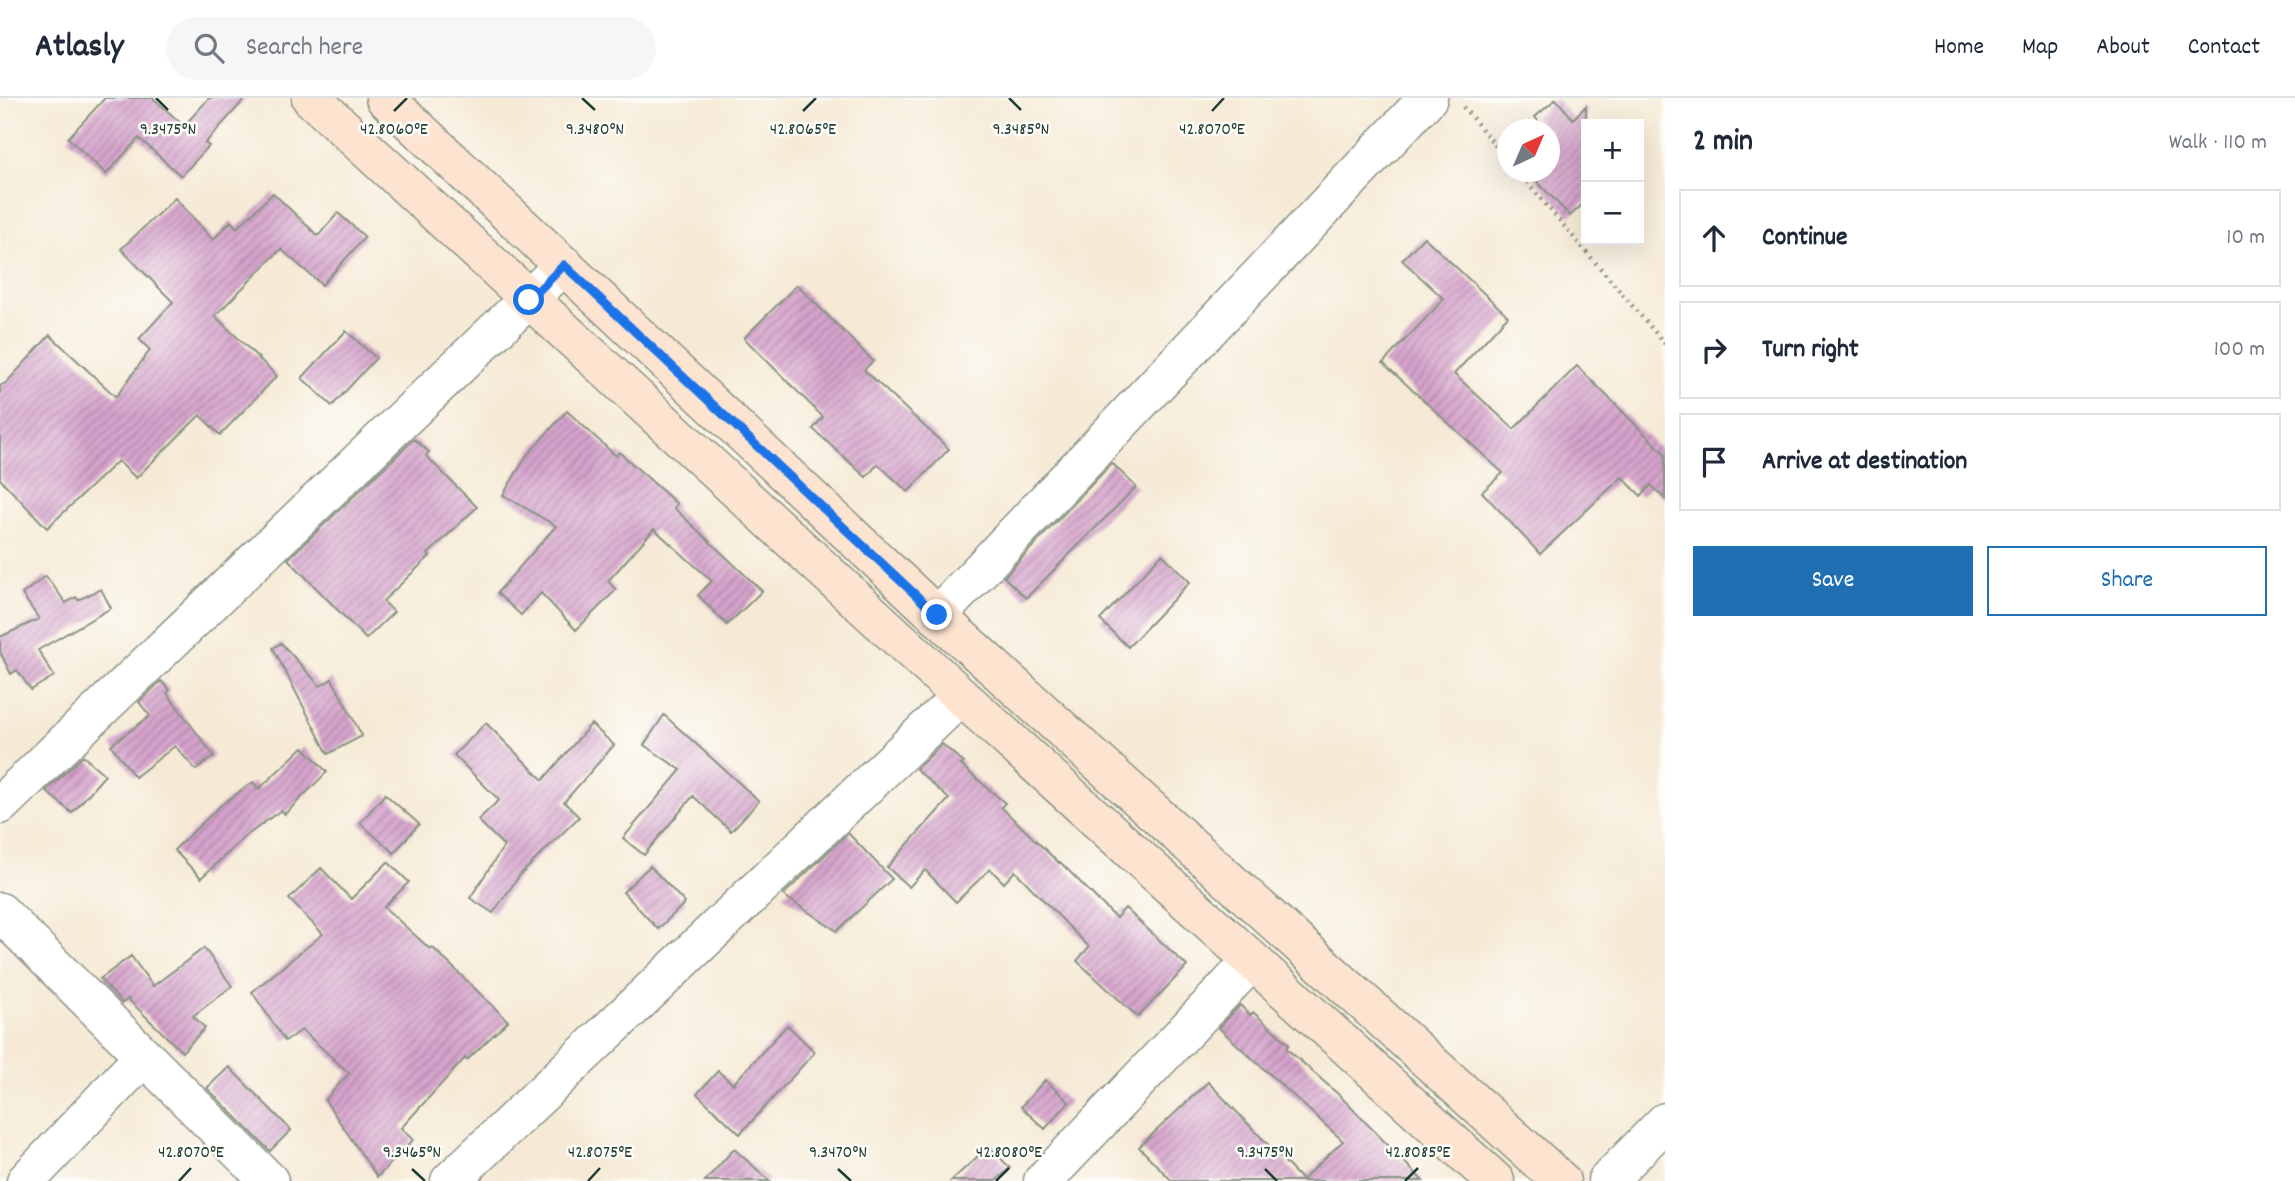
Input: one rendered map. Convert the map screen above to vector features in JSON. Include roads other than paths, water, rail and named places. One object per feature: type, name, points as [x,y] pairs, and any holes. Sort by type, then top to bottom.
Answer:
[{"type":"main road","points":[[311,98],[961,696],[1495,1181]]},
{"type":"main road","points":[[385,98],[937,615],[1561,1181]]},
{"type":"street","points":[[937,615],[1428,98]]},
{"type":"street","points":[[0,805],[564,265]]},
{"type":"street","points":[[450,1181],[961,696]]},
{"type":"street","points":[[0,912],[269,1181]]},
{"type":"street","points":[[1043,1181],[1252,961]]},
{"type":"street","points":[[26,1181],[145,1056]]},
{"type":"street","points":[[1607,1181],[1665,1122]]}]
